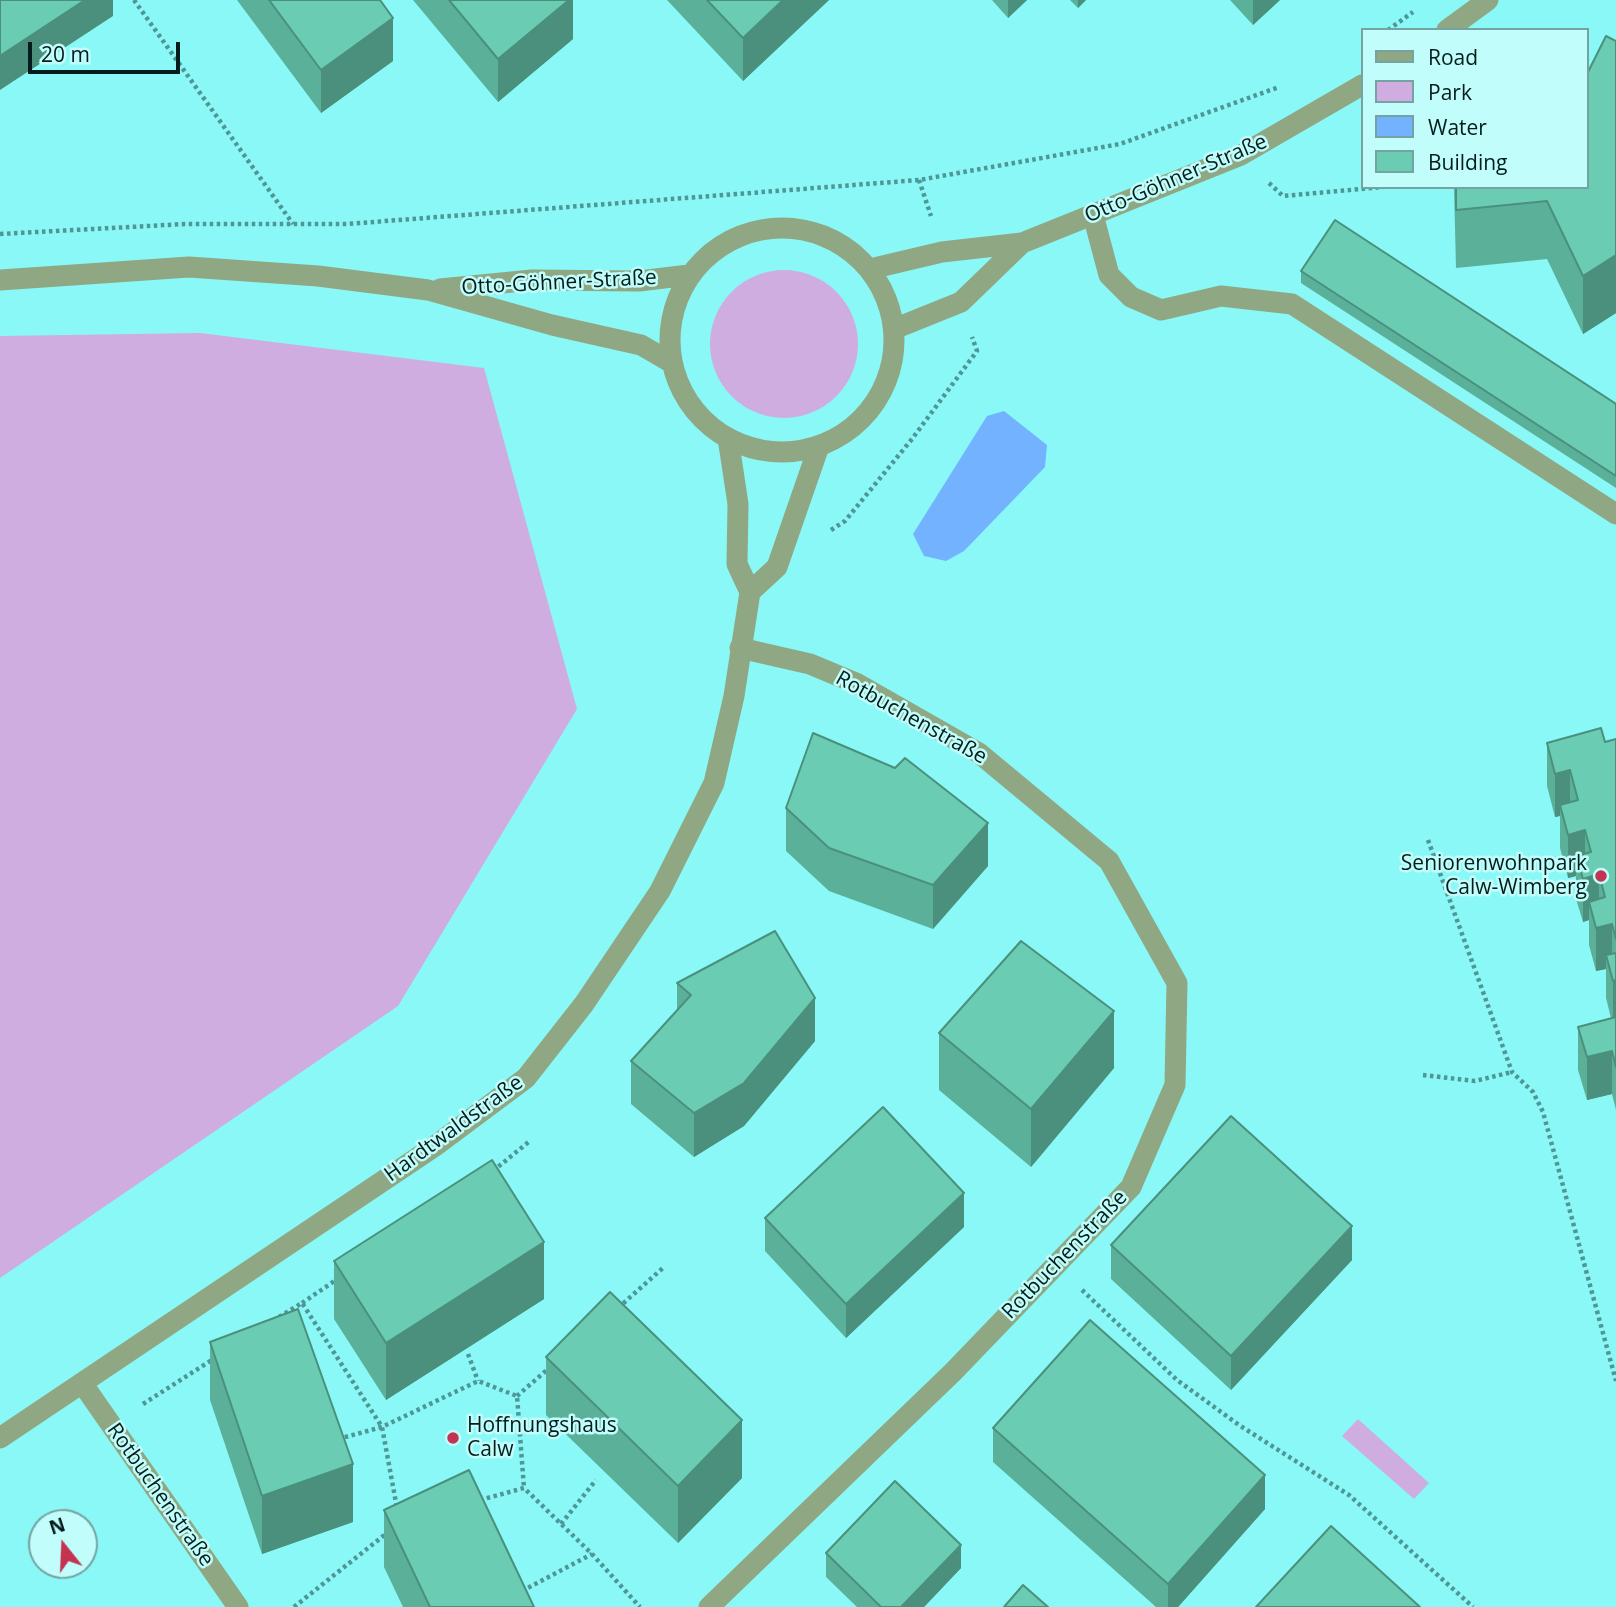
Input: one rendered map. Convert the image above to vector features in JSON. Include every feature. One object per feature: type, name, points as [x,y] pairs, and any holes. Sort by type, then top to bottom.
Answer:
[{"type":"street","points":[[1450,28],[1488,0]]},
{"type":"street","name":"Otto-Göhner-Straße","points":[[870,269],[942,251],[1022,243],[1241,155],[1360,86]]},
{"type":"street","points":[[1093,215],[1110,275],[1131,297],[1161,310],[1221,296],[1292,304],[1616,514]]},
{"type":"street","points":[[779,227],[813,231],[834,240],[844,245],[870,269],[887,297],[894,329],[893,359],[884,387],[868,412],[846,432],[819,446],[773,452],[728,438],[702,419],[683,393],[672,363],[671,323],[676,303],[689,275],[714,251],[744,234],[779,227]]},
{"type":"street","name":"Otto-Göhner-Straße","points":[[894,329],[961,302],[1022,243]]},
{"type":"street","name":"Otto-Göhner-Straße","points":[[0,280],[189,267],[318,276],[428,290],[552,325],[641,345],[672,363]]},
{"type":"street","name":"Otto-Göhner-Straße","points":[[428,290],[532,280],[639,281],[689,275]]},
{"type":"street","points":[[728,438],[738,504],[737,564],[750,592],[777,566],[819,446]]},
{"type":"street","name":"Hardtwaldstraße","points":[[0,1438],[435,1146],[526,1078],[584,1004],[660,891],[714,783],[734,696],[750,592]]},
{"type":"street","name":"Rotbuchenstraße","points":[[722,1603],[953,1372],[1131,1187],[1175,1085],[1177,983],[1109,861],[979,753],[858,684],[810,664],[740,648]]},
{"type":"street","name":"Rotbuchenstraße","points":[[82,1383],[238,1607]]},
{"type":"path","points":[[134,0],[294,225]]},
{"type":"path","points":[[1391,28],[1421,7]]},
{"type":"path","points":[[0,234],[185,224],[294,225],[919,180],[1120,144],[1284,85]]},
{"type":"path","points":[[1241,155],[1283,196],[1361,189]]},
{"type":"path","points":[[919,180],[942,251]]},
{"type":"path","points":[[777,566],[845,521],[912,439],[976,351],[961,302]]},
{"type":"path","points":[[1428,840],[1512,1072],[1533,1092],[1543,1112],[1616,1381]]},
{"type":"path","points":[[1423,1075],[1475,1081],[1512,1072]]},
{"type":"path","points":[[489,1174],[531,1140]]},
{"type":"path","points":[[1056,1265],[1177,1380],[1239,1425],[1349,1495],[1473,1607]]},
{"type":"path","points":[[612,1313],[664,1267]]},
{"type":"path","points":[[268,1324],[346,1273]]},
{"type":"path","points":[[302,1303],[382,1427],[400,1522]]},
{"type":"path","points":[[111,1425],[223,1353]]},
{"type":"path","points":[[468,1354],[478,1381]]},
{"type":"path","points":[[517,1396],[548,1368]]},
{"type":"path","points":[[337,1439],[382,1427],[478,1381],[517,1396]]},
{"type":"path","points":[[517,1396],[524,1488],[592,1554],[640,1607]]},
{"type":"path","points":[[561,1524],[596,1480]]},
{"type":"path","points":[[475,1502],[524,1488]]},
{"type":"path","points":[[294,1607],[390,1531]]},
{"type":"path","points":[[516,1593],[592,1554]]},
{"type":"green space","points":[[784,270],[812,275],[837,291],[853,316],[858,344],[853,372],[837,397],[812,413],[784,418],[756,413],[731,397],[715,372],[710,344],[715,316],[731,291],[756,275]]},
{"type":"green space","points":[[200,333],[484,368],[577,709],[398,1006],[0,1278],[0,336]]},
{"type":"green space","points":[[1358,1419],[1429,1483],[1414,1499],[1342,1436]]},
{"type":"water","points":[[1004,411],[1047,445],[1045,467],[964,551],[946,561],[924,556],[913,534],[987,416]]},
{"type":"building","points":[[0,0],[85,0],[0,56]]},
{"type":"building","points":[[269,0],[380,0],[393,18],[321,70]]},
{"type":"building","points":[[449,0],[569,0],[498,59]]},
{"type":"building","points":[[707,0],[783,0],[743,38]]},
{"type":"building","points":[[1606,36],[1616,41],[1616,255],[1583,276],[1547,201],[1456,210],[1456,189],[1588,189],[1588,72]]},
{"type":"building","points":[[1335,220],[1616,404],[1616,476],[1301,271]]},
{"type":"building","name":"Seniorenwohnpark Calw-Wimberg","points":[[1601,728],[1605,742],[1616,739],[1616,939],[1612,924],[1596,928],[1589,902],[1605,897],[1599,874],[1583,879],[1576,856],[1591,852],[1585,830],[1568,835],[1560,805],[1578,800],[1570,770],[1555,774],[1547,743]]},
{"type":"building","points":[[813,733],[895,768],[905,758],[988,823],[933,885],[829,848],[786,808]]},
{"type":"building","points":[[775,931],[815,998],[744,1083],[694,1113],[631,1061],[691,995],[677,983]]},
{"type":"building","points":[[1021,941],[1114,1011],[1031,1109],[939,1033]]},
{"type":"building","points":[[1616,953],[1616,980],[1613,981],[1606,955]]},
{"type":"building","points":[[1616,1017],[1616,1067],[1612,1051],[1587,1057],[1578,1027]]},
{"type":"building","points":[[883,1107],[964,1193],[846,1304],[765,1218]]},
{"type":"building","points":[[1231,1116],[1352,1226],[1231,1356],[1111,1245]]},
{"type":"building","points":[[492,1160],[544,1242],[386,1343],[334,1261]]},
{"type":"building","points":[[610,1292],[742,1420],[678,1486],[546,1357]]},
{"type":"building","points":[[298,1309],[353,1464],[262,1496],[210,1342]]},
{"type":"building","points":[[1090,1320],[1265,1475],[1168,1584],[993,1428]]},
{"type":"building","points":[[469,1470],[534,1607],[430,1607],[384,1510]]},
{"type":"building","points":[[895,1481],[961,1545],[901,1607],[881,1607],[826,1553]]},
{"type":"building","points":[[1331,1526],[1420,1607],[1256,1607]]},
{"type":"building","points":[[1023,1585],[1048,1607],[1004,1607]]},
{"type":"place","name":"Seniorenwohnpark Calw-Wimberg","points":[[1601,876]]},
{"type":"place","name":"Hoffnungshaus Calw","points":[[453,1438]]}]
